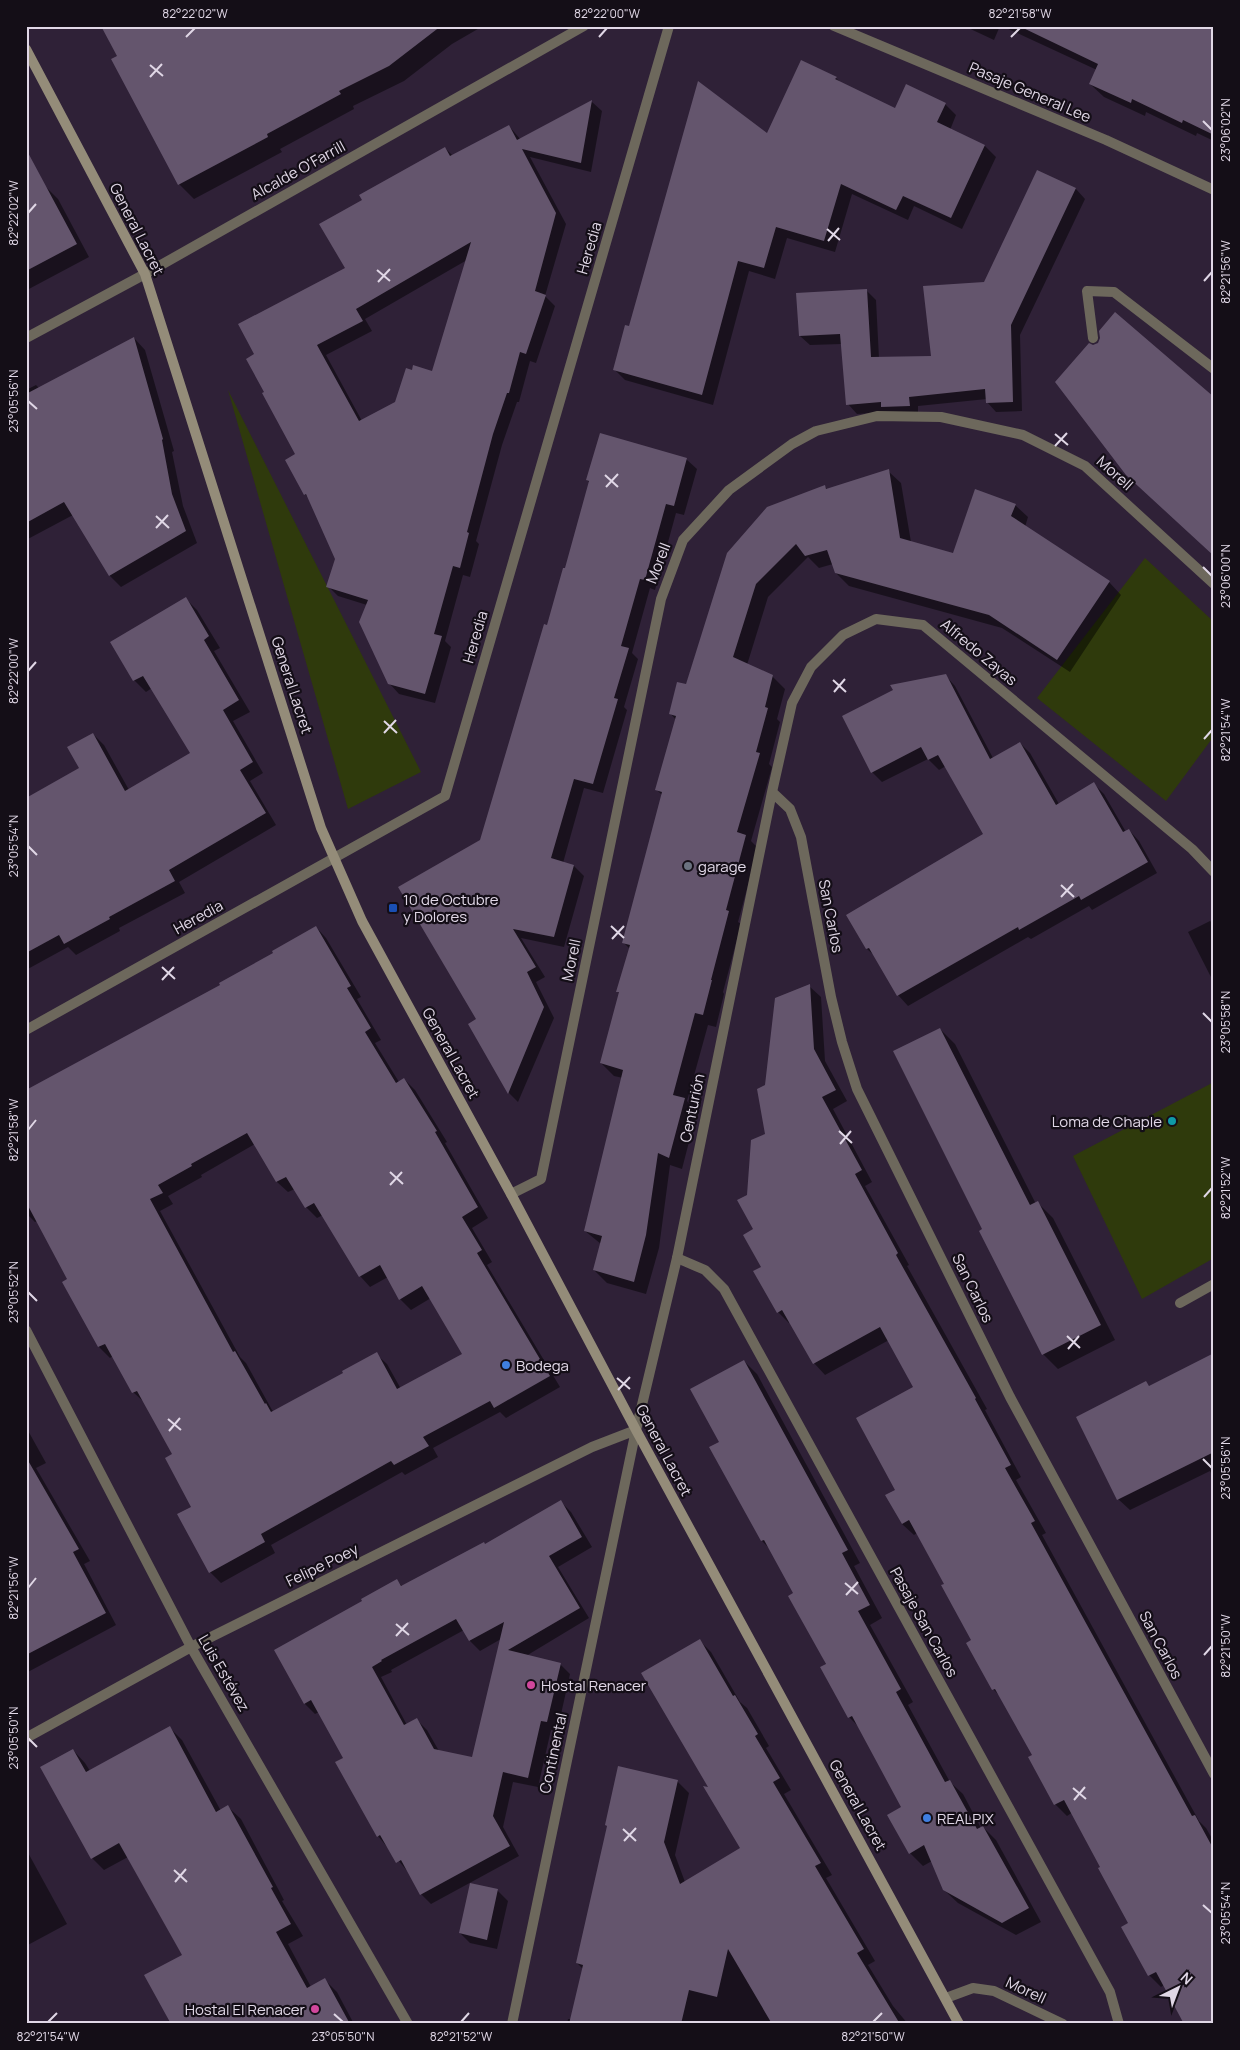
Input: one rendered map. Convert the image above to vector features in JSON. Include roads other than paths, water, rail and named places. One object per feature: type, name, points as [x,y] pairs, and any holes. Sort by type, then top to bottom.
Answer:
[{"type":"main road","name":"General Lacret","points":[[26,49],[145,274],[321,828],[362,921],[959,2024]]},
{"type":"street","name":"Alcalde O'Farrill","points":[[26,338],[145,274],[584,26]]},
{"type":"street","name":"Heredia","points":[[26,1030],[445,796],[669,26]]},
{"type":"street","name":"Pasaje General Lee","points":[[834,26],[1106,140],[1214,190]]},
{"type":"street","points":[[1093,338],[1087,291],[1114,292],[1214,369]]},
{"type":"street","name":"Morell","points":[[511,1194],[541,1179],[661,599],[683,540],[729,490],[792,444],[816,431],[877,416],[941,417],[1023,435],[1085,466],[1214,584]]},
{"type":"street","name":"Alfredo Zayas","points":[[772,792],[792,703],[811,667],[843,635],[876,619],[923,625],[1192,849],[1214,872]]},
{"type":"street","name":"Centurión","points":[[636,1430],[677,1258],[772,792]]},
{"type":"street","name":"San Carlos","points":[[772,792],[790,809],[801,837],[831,997],[842,1042],[857,1089],[1010,1397],[1214,1774]]},
{"type":"street","name":"Pasaje San Carlos","points":[[677,1258],[705,1270],[724,1288],[1110,1992],[1119,2024]]},
{"type":"street","points":[[1180,1303],[1214,1284]]},
{"type":"street","name":"Luis Estévez","points":[[26,1330],[192,1647],[408,2024]]},
{"type":"street","name":"Felipe Poey","points":[[26,1738],[192,1647],[592,1447],[636,1430]]},
{"type":"street","name":"Continental","points":[[512,2024],[636,1430]]},
{"type":"street","name":"Morell","points":[[946,1998],[972,1988],[994,1991],[1063,2024]]},
{"type":"place","name":"garage","points":[[688,866]]},
{"type":"place","name":"10 de Octubre y Dolores","points":[[393,908]]},
{"type":"place","name":"Loma de Chaple","points":[[1172,1121]]},
{"type":"place","name":"Bodega","points":[[506,1365]]},
{"type":"place","name":"Hostal Renacer","points":[[531,1685]]},
{"type":"place","name":"REALPIX","points":[[927,1818]]},
{"type":"place","name":"Hostal El Renacer","points":[[315,2009]]}]
